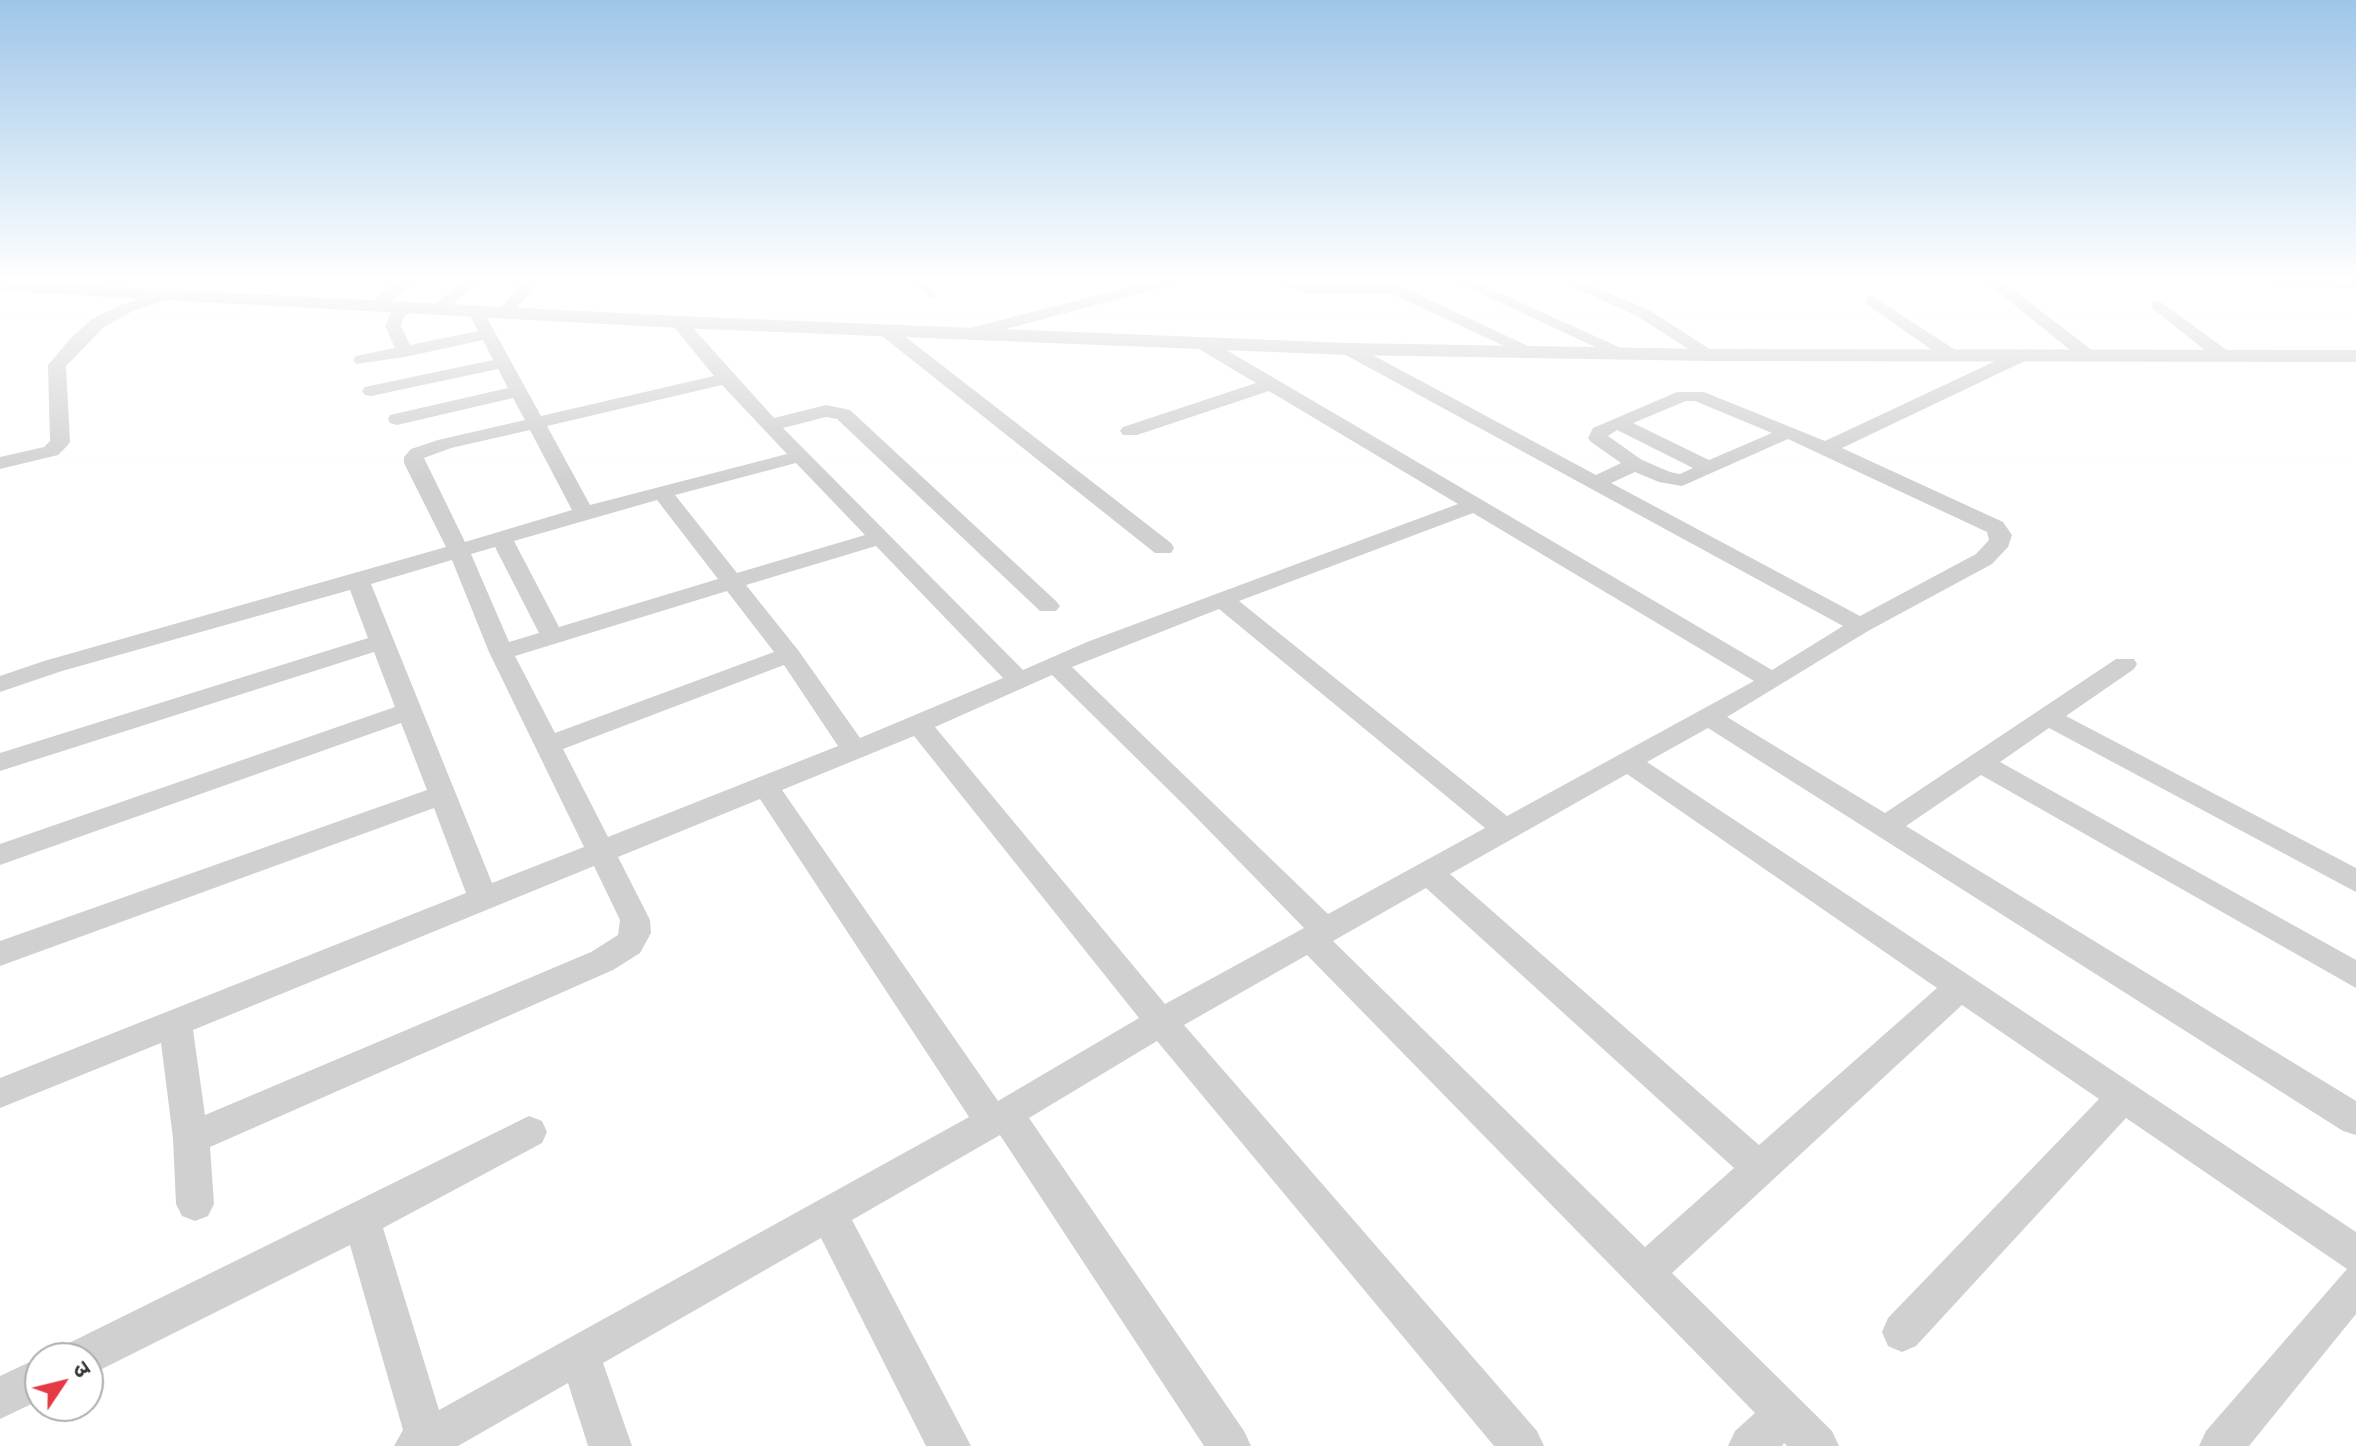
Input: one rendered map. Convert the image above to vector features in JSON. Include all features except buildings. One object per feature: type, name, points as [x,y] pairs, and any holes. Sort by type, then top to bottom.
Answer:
[{"type":"street","points":[[0,463],[51,451],[60,442],[57,365],[71,348]]},
{"type":"street","points":[[362,360],[421,348]]},
{"type":"street","points":[[495,348],[584,513]]},
{"type":"street","points":[[702,348],[771,425],[1019,680]]},
{"type":"street","points":[[909,348],[1163,548]]},
{"type":"street","points":[[1211,348],[1772,681]]},
{"type":"street","points":[[1329,348],[1710,355],[2356,356]]},
{"type":"street","points":[[1524,348],[1534,353]]},
{"type":"street","points":[[1613,348],[1623,353]]},
{"type":"street","points":[[1700,348],[1710,355]]},
{"type":"street","points":[[1941,348],[1951,355]]},
{"type":"street","points":[[2079,348],[2087,355]]},
{"type":"street","points":[[2214,348],[2222,355]]},
{"type":"street","points":[[1348,349],[1860,626]]},
{"type":"street","points":[[1826,448],[2023,355]]},
{"type":"street","points":[[371,391],[504,363]]},
{"type":"street","points":[[191,1138],[622,950],[636,933],[635,920],[501,652],[459,551],[414,463],[414,457],[426,449],[535,421],[728,378]]},
{"type":"street","points":[[1130,431],[1271,384]]},
{"type":"street","points":[[397,419],[518,391]]},
{"type":"street","points":[[362,1220],[422,1443],[999,1118],[1161,1022],[1709,717],[1860,626],[1984,559],[2000,542],[2001,535],[1995,527],[1976,516],[1789,432],[1690,395],[1617,423],[1600,432],[1598,438],[1635,464],[1674,480],[1682,480],[1789,432]]},
{"type":"street","points":[[771,425],[826,411],[843,414],[1048,606]]},
{"type":"street","points":[[1617,423],[1709,468]]},
{"type":"street","points":[[0,684],[53,666],[358,581],[661,491],[801,456]]},
{"type":"street","points":[[1595,483],[1635,464]]},
{"type":"street","points":[[661,491],[789,655],[853,748]]},
{"type":"street","points":[[0,1093],[919,724],[1055,664],[1474,505]]},
{"type":"street","points":[[501,652],[881,537]]},
{"type":"street","points":[[502,538],[553,638]]},
{"type":"street","points":[[358,581],[483,898]]},
{"type":"street","points":[[1223,600],[1505,830]]},
{"type":"street","points":[[0,762],[382,641]]},
{"type":"street","points":[[548,745],[789,655]]},
{"type":"street","points":[[1055,664],[1198,802],[1318,935],[1644,1273],[1817,1446]]},
{"type":"street","points":[[1886,826],[2125,664]]},
{"type":"street","points":[[0,855],[409,711]]},
{"type":"street","points":[[2047,716],[2356,881]]},
{"type":"street","points":[[1709,717],[2356,1120]]},
{"type":"street","points":[[919,724],[1161,1022],[1522,1446]]},
{"type":"street","points":[[1978,761],[2356,975]]},
{"type":"street","points":[[1628,762],[2356,1254]]},
{"type":"street","points":[[764,784],[1229,1446]]},
{"type":"street","points":[[0,954],[442,795]]},
{"type":"street","points":[[1429,873],[1759,1168]]},
{"type":"street","points":[[1644,1273],[1961,986]]},
{"type":"street","points":[[175,1022],[191,1138],[195,1204]]},
{"type":"street","points":[[1902,1332],[2123,1098]]},
{"type":"street","points":[[104,1347],[362,1220],[529,1132]]},
{"type":"street","points":[[829,1214],[949,1446]]},
{"type":"street","points":[[2221,1446],[2356,1284]]},
{"type":"street","points":[[579,1354],[610,1446]]},
{"type":"street","points":[[0,1398],[24,1386]]},
{"type":"street","points":[[1750,1446],[1785,1414]]}]
